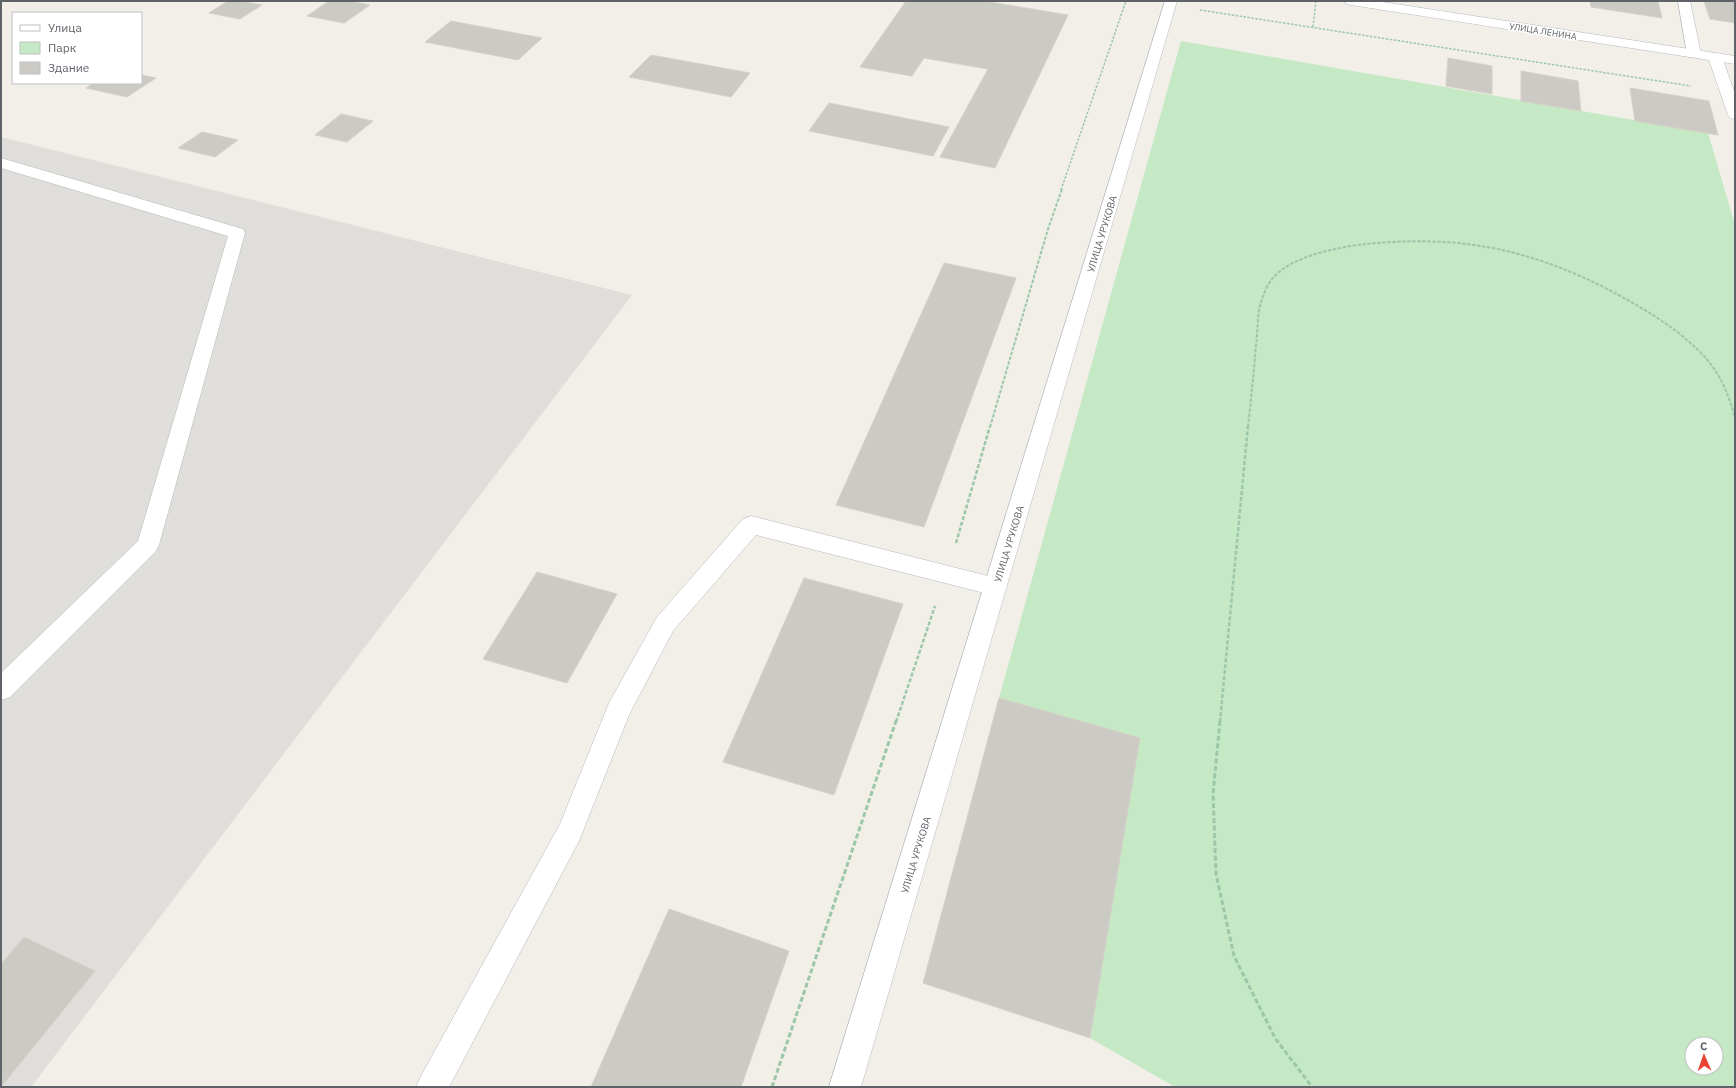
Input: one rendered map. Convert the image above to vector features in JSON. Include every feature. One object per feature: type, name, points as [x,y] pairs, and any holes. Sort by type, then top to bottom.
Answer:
[{"type":"street","name":"УЛИЦА ЛЕНИНА","points":[[1351,1],[1735,60]]},
{"type":"street","points":[[1684,1],[1694,54]]},
{"type":"street","name":"УЛИЦА УРУКОВА","points":[[845,1087],[1170,3]]},
{"type":"street","points":[[1715,57],[1735,115]]},
{"type":"street","points":[[1,163],[237,233],[148,545],[1,689]]},
{"type":"street","points":[[432,1087],[570,832],[618,711],[665,624],[751,525],[996,587]]},
{"type":"path","points":[[1313,27],[1316,1]]},
{"type":"path","points":[[1170,3],[1313,27],[1727,91]]},
{"type":"path","points":[[1312,1087],[1275,1038],[1234,956],[1216,874],[1213,786],[1260,306],[1273,276],[1304,257],[1361,244],[1428,241],[1487,247],[1539,259],[1591,279],[1642,308],[1692,344],[1715,370],[1731,403],[1735,418]]},
{"type":"shaded area","points":[[1,137],[632,295],[31,1087],[1,1087]]},
{"type":"green space","points":[[1181,41],[1708,133],[1735,225],[1735,1087],[1175,1087],[1090,1038],[923,983],[999,698]]},
{"type":"building","points":[[228,1],[241,1],[262,5],[240,19],[209,13]]},
{"type":"building","points":[[329,1],[348,1],[370,5],[344,23],[307,16]]},
{"type":"building","points":[[906,1],[984,1],[1068,15],[995,168],[940,157],[988,69],[924,58],[912,76],[860,67]]},
{"type":"building","points":[[1590,1],[1658,1],[1662,18],[1591,7]]},
{"type":"building","points":[[1704,1],[1735,1],[1735,23],[1710,19]]},
{"type":"building","points":[[451,21],[542,38],[518,60],[425,42]]},
{"type":"building","points":[[651,55],[750,73],[731,97],[629,77]]},
{"type":"building","points":[[1448,58],[1492,66],[1492,94],[1446,86]]},
{"type":"building","points":[[1521,71],[1578,81],[1581,111],[1521,101]]},
{"type":"building","points":[[142,75],[156,78],[127,97],[86,88],[92,84],[142,84]]},
{"type":"building","points":[[1630,88],[1709,101],[1718,135],[1635,121]]},
{"type":"building","points":[[829,103],[949,127],[933,156],[809,131]]},
{"type":"building","points":[[341,114],[373,121],[347,142],[315,135]]},
{"type":"building","points":[[202,132],[238,140],[215,157],[178,148]]},
{"type":"building","points":[[944,263],[1016,278],[924,527],[836,505]]},
{"type":"building","points":[[537,572],[617,594],[567,683],[483,659]]},
{"type":"building","points":[[804,578],[903,604],[834,795],[723,762]]},
{"type":"building","points":[[999,698],[1140,738],[1090,1038],[923,983]]},
{"type":"building","points":[[669,909],[789,951],[741,1087],[591,1087]]},
{"type":"building","points":[[24,937],[95,971],[1,1087],[1,964]]}]
